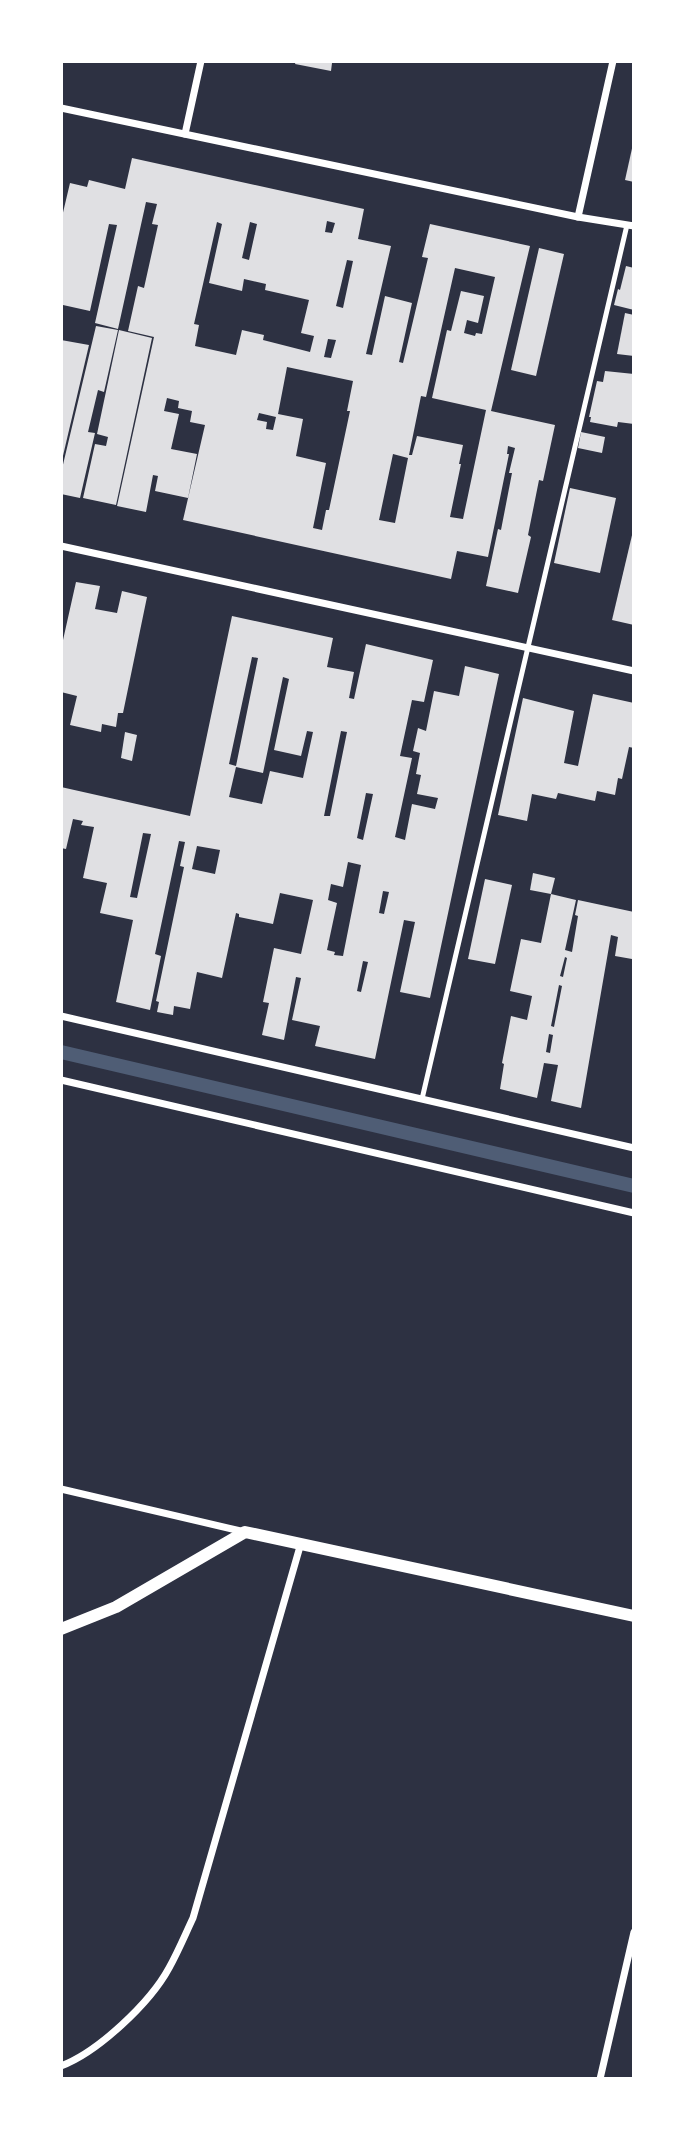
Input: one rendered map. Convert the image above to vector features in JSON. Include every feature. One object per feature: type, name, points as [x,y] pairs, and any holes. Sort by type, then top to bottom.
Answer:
[{"type":"street","points":[[186,134],[201,61]]},
{"type":"street","points":[[579,217],[613,61]]},
{"type":"street","points":[[61,108],[630,226]]},
{"type":"street","points":[[61,546],[634,671]]},
{"type":"street","points":[[61,1016],[634,1148]]},
{"type":"street","points":[[61,1080],[634,1213]]},
{"type":"street","points":[[61,1489],[245,1532],[634,1616]]},
{"type":"street","points":[[61,1629],[116,1607],[245,1532]]},
{"type":"street","points":[[61,2066],[76,2061],[128,2021],[168,1971],[193,1919],[301,1543]]},
{"type":"street","points":[[600,2079],[634,1932]]},
{"type":"lane","points":[[422,1099],[630,226]]},
{"type":"building","points":[[296,61],[332,63],[331,71],[295,64]]},
{"type":"building","points":[[634,144],[634,182],[625,180]]},
{"type":"building","points":[[132,158],[364,209],[358,239],[391,246],[366,354],[372,355],[385,296],[412,303],[399,362],[403,363],[428,258],[422,257],[430,224],[530,246],[491,411],[555,425],[543,481],[539,480],[528,535],[531,537],[518,593],[486,586],[512,473],[509,473],[515,448],[508,446],[509,454],[488,557],[457,551],[451,579],[183,520],[205,425],[190,422],[192,411],[178,408],[179,401],[167,398],[164,411],[179,414],[171,449],[197,454],[188,498],[155,491],[158,476],[153,475],[146,512],[117,506],[154,337],[128,331],[138,286],[144,288],[158,225],[152,224],[157,204],[146,202],[118,329],[95,323],[117,225],[109,224],[90,311],[63,305],[61,301],[61,221],[70,183],[87,187],[89,180],[125,189]],"holes":[[[327,221],[335,223],[332,233],[325,232]],[[217,222],[222,224],[209,283],[242,291],[244,279],[266,284],[265,290],[309,300],[301,333],[314,336],[310,352],[263,340],[264,335],[242,330],[236,355],[195,346],[199,325],[194,324]],[[250,222],[257,224],[249,260],[242,258]],[[347,260],[353,261],[343,308],[336,306]],[[455,268],[495,277],[482,334],[476,333],[475,336],[464,333],[467,320],[478,323],[484,296],[461,291],[451,331],[447,330],[432,398],[486,410],[463,519],[450,517],[463,445],[417,436],[412,455],[409,455],[421,396],[426,397]],[[328,339],[336,340],[331,358],[324,357]],[[287,367],[353,381],[347,411],[350,411],[329,510],[326,510],[322,530],[313,528],[326,463],[296,456],[303,419],[278,414]],[[259,413],[276,417],[273,430],[266,429],[267,422],[257,420]],[[393,454],[408,458],[395,523],[379,520]]]},
{"type":"building","points":[[539,248],[564,254],[536,376],[511,370]]},
{"type":"building","points":[[626,266],[634,268],[634,310],[614,305]]},
{"type":"building","points":[[625,313],[634,315],[634,356],[617,354]]},
{"type":"building","points":[[96,326],[118,330],[104,392],[98,390],[88,432],[95,433],[80,498],[61,494],[61,473]]},
{"type":"building","points":[[119,330],[152,338],[116,505],[83,498],[95,444],[106,446],[108,437],[97,434]]},
{"type":"building","points":[[61,340],[89,345],[62,460],[61,460]]},
{"type":"building","points":[[605,371],[634,374],[634,424],[618,422],[617,427],[590,422],[597,381],[603,382]]},
{"type":"building","points":[[581,432],[605,437],[602,453],[578,448]]},
{"type":"building","points":[[570,488],[616,498],[600,573],[554,563]]},
{"type":"building","points":[[634,531],[634,625],[612,620]]},
{"type":"building","points":[[76,582],[100,586],[95,609],[117,613],[122,591],[147,597],[123,713],[118,713],[116,727],[102,724],[101,732],[70,725],[77,696],[61,692],[61,649]]},
{"type":"building","points":[[232,616],[333,638],[327,667],[354,672],[349,698],[354,699],[366,644],[433,660],[424,702],[412,700],[400,756],[412,758],[395,837],[405,840],[412,804],[435,809],[438,798],[417,794],[421,775],[416,774],[420,753],[413,751],[418,728],[426,731],[434,691],[459,696],[465,666],[499,674],[430,998],[400,992],[415,922],[404,920],[375,1059],[315,1046],[320,1026],[292,1020],[301,978],[296,977],[284,1040],[262,1035],[269,1003],[263,1002],[274,948],[301,954],[313,900],[280,893],[273,924],[239,917],[236,913],[222,978],[197,972],[190,1009],[174,1006],[173,1015],[157,1012],[159,1002],[156,1001],[184,867],[180,866],[185,842],[179,841],[155,954],[161,956],[150,1010],[116,1002],[133,920],[100,913],[107,883],[83,878],[94,827],[81,825],[83,821],[73,819],[66,849],[61,848],[61,787],[190,816]],"holes":[[[252,657],[258,658],[236,766],[229,764]],[[283,677],[289,679],[274,750],[301,756],[307,731],[313,732],[303,778],[270,771],[262,804],[229,797],[236,767],[263,773]],[[341,731],[347,732],[330,816],[324,816]],[[366,793],[373,794],[363,840],[357,838]],[[143,833],[151,834],[137,898],[130,897]],[[197,846],[220,850],[215,874],[192,869]],[[348,862],[361,865],[343,956],[334,955],[335,952],[327,950],[337,903],[328,900],[331,884],[343,887]],[[383,891],[389,892],[384,914],[379,913]],[[363,961],[368,962],[361,992],[357,991]]]},
{"type":"building","points":[[593,694],[634,703],[634,748],[629,747],[622,779],[618,778],[615,795],[597,791],[595,801],[558,793],[556,799],[532,794],[527,821],[498,815],[523,698],[574,711],[564,763],[578,766]]},
{"type":"building","points":[[125,732],[137,735],[132,761],[121,758]]},
{"type":"building","points":[[533,873],[555,878],[551,894],[530,890]]},
{"type":"building","points":[[485,879],[512,885],[495,964],[468,959]]},
{"type":"building","points":[[551,894],[576,900],[565,950],[572,952],[578,900],[634,912],[632,959],[615,956],[618,937],[611,935],[581,1108],[551,1101],[558,1065],[544,1063],[537,1098],[500,1089],[511,1016],[527,1020],[532,996],[510,991],[521,939],[541,943]],"holes":[[[565,957],[567,958],[563,977],[560,976]],[[559,985],[562,986],[554,1027],[551,1026]],[[549,1034],[553,1035],[550,1053],[546,1052]]]},
{"type":"waterway","points":[[61,1052],[634,1186]]}]
